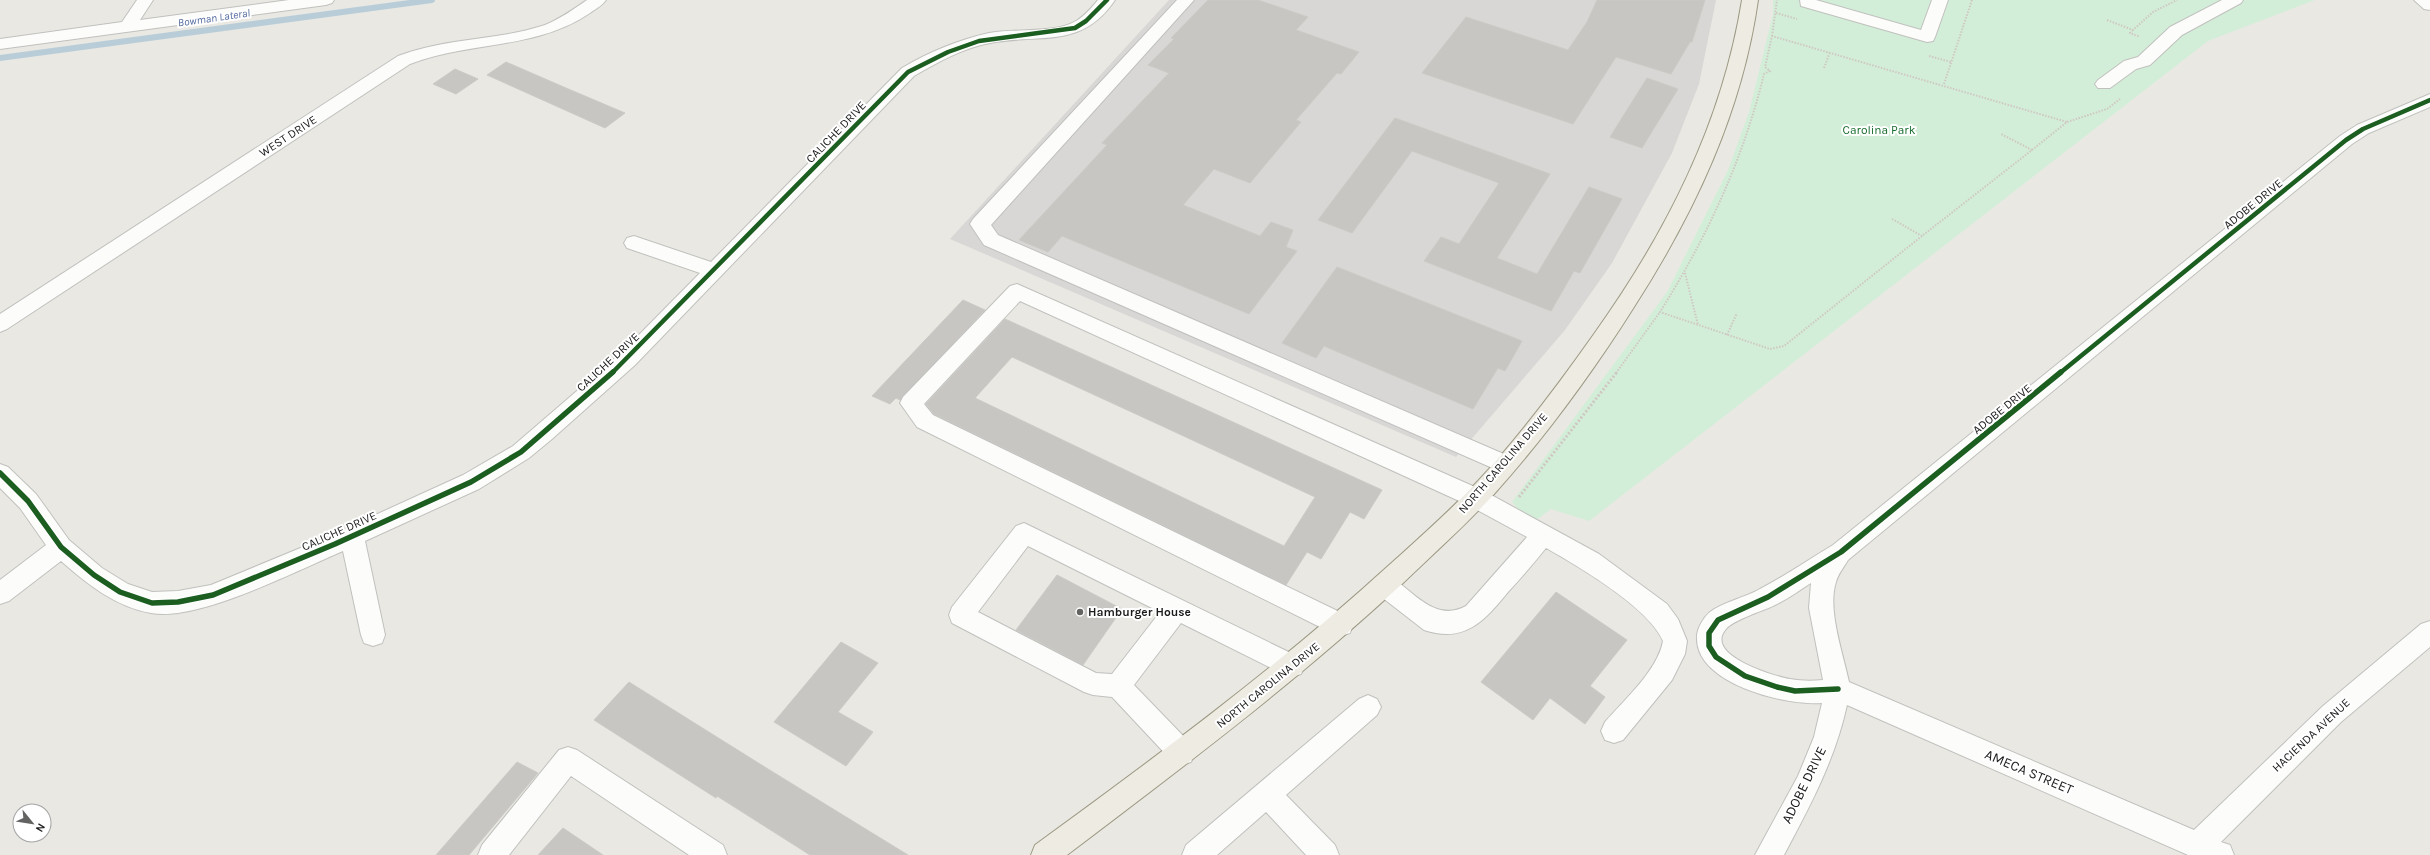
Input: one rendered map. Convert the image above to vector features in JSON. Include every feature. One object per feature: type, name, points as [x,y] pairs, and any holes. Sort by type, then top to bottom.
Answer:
[{"type":"main road","name":"NORTH CAROLINA DRIVE","points":[[1046,855],[1182,753],[1292,666],[1384,585],[1476,498],[1505,464],[1600,343],[1638,286],[1678,216],[1709,152],[1725,106],[1738,62],[1750,0]]},
{"type":"street","points":[[127,26],[145,0]]},
{"type":"street","points":[[0,44],[326,0]]},
{"type":"street","name":"CALICHE DRIVE","points":[[0,473],[28,501],[61,547],[94,575],[120,592],[152,603],[178,602],[213,595],[352,536],[471,482],[521,452],[628,359],[908,72],[925,61],[969,43],[1021,33],[1060,31],[1082,24],[1107,0]]},
{"type":"street","points":[[1186,0],[980,224],[990,240],[1505,464]]},
{"type":"street","points":[[1808,0],[1807,3],[1927,37],[1940,0]]},
{"type":"street","points":[[2104,84],[2130,65],[2144,62],[2176,32],[2235,0]]},
{"type":"street","points":[[2422,0],[2430,5]]},
{"type":"street","name":"WEST DRIVE","points":[[0,324],[404,60],[437,48],[535,33],[552,28],[596,1]]},
{"type":"street","name":"ADOBE DRIVE","points":[[1838,689],[1820,692],[1789,690],[1758,682],[1720,662],[1710,650],[1708,636],[1712,625],[1718,620],[1768,597],[1841,552],[2346,140],[2363,129],[2430,100]]},
{"type":"street","points":[[634,243],[715,271]]},
{"type":"street","points":[[1340,625],[925,421],[911,403],[1017,290],[1476,498],[1591,561],[1658,612],[1669,627],[1675,641],[1673,654],[1663,672],[1614,731]]},
{"type":"street","points":[[1182,753],[1118,686],[1093,684],[961,615],[1024,533],[1292,666]]},
{"type":"street","points":[[1384,585],[1434,622],[1458,623],[1475,614],[1543,535]]},
{"type":"street","points":[[352,536],[373,634]]},
{"type":"street","points":[[0,594],[61,547]]},
{"type":"street","name":"ADOBE DRIVE","points":[[1769,855],[1808,784],[1827,737],[1838,689],[1821,608],[1821,592],[1825,577],[1841,552]]},
{"type":"street","points":[[1118,686],[1177,609]]},
{"type":"street","name":"HACIENDA AVENUE","points":[[2209,850],[2332,714],[2430,632]]},
{"type":"street","name":"AMECA STREET","points":[[1838,689],[2209,850]]},
{"type":"street","points":[[1196,855],[1368,707]]},
{"type":"street","points":[[492,855],[568,759],[713,855]]},
{"type":"street","points":[[1267,794],[1325,855]]},
{"type":"path","points":[[1518,499],[1598,399],[1660,312],[1685,273],[1734,170],[1756,114],[1764,74],[1770,71],[1765,67],[1772,36],[1777,0]]},
{"type":"path","points":[[1944,84],[1972,0]]},
{"type":"path","points":[[2107,20],[2133,30],[2153,12],[2177,0]]},
{"type":"path","points":[[1660,312],[1770,349],[1784,346],[2067,122],[1944,84],[1772,36]]},
{"type":"path","points":[[1824,68],[1830,52]]},
{"type":"path","points":[[2001,134],[2032,150]]},
{"type":"path","points":[[1892,219],[1922,236]]},
{"type":"path","points":[[1685,273],[1698,326]]},
{"type":"path","points":[[1727,335],[1737,313]]},
{"type":"shaded area","points":[[1169,0],[1716,0],[1699,84],[1672,153],[1612,263],[1565,330],[1456,457],[950,239]]},
{"type":"green space","name":"Carolina Park","points":[[1773,0],[2315,0],[2208,41],[1589,521],[1551,509],[1535,521],[1523,515],[1512,502],[1667,292],[1728,170],[1749,112],[1773,14]]},
{"type":"building","points":[[1208,0],[1258,0],[1308,17],[1296,30],[1359,52],[1341,74],[1337,73],[1296,120],[1301,122],[1250,183],[1214,169],[1183,205],[1260,236],[1271,222],[1293,230],[1286,247],[1297,251],[1249,314],[1062,236],[1048,252],[1019,240],[1107,145],[1102,143],[1169,73],[1148,65],[1174,39],[1171,38]]},
{"type":"building","points":[[1597,0],[1705,0],[1692,42],[1690,42],[1671,74],[1616,57],[1573,124],[1422,73],[1466,17],[1568,50],[1587,22]]},
{"type":"building","points":[[506,62],[625,113],[605,128],[487,75]]},
{"type":"building","points":[[455,69],[478,79],[456,94],[433,84]]},
{"type":"building","points":[[1647,78],[1678,89],[1642,148],[1610,137]]},
{"type":"building","points":[[1395,118],[1550,174],[1497,258],[1537,274],[1589,187],[1622,199],[1580,273],[1574,271],[1551,311],[1424,261],[1441,237],[1459,244],[1499,183],[1412,151],[1352,233],[1318,220]]},
{"type":"building","points":[[1337,267],[1522,341],[1505,371],[1498,368],[1473,409],[1324,346],[1316,358],[1282,343]]},
{"type":"building","points":[[963,300],[985,310],[900,400],[896,398],[890,404],[872,396]]},
{"type":"building","points":[[1005,319],[1382,490],[1364,519],[1350,512],[1321,559],[1307,552],[1286,585],[934,414],[926,404]],"holes":[[[1012,357],[1315,497],[1284,546],[975,398]]]},
{"type":"building","points":[[1057,575],[1122,609],[1083,665],[1016,630]]},
{"type":"building","points":[[1556,592],[1627,640],[1590,686],[1605,697],[1585,724],[1550,698],[1533,720],[1481,682]]},
{"type":"building","points":[[841,642],[878,663],[838,712],[873,732],[846,766],[774,722]]},
{"type":"building","points":[[629,682],[908,855],[810,855],[717,796],[716,798],[594,720]]},
{"type":"building","points":[[517,762],[538,773],[469,855],[436,855]]},
{"type":"building","points":[[563,828],[603,855],[538,855]]},
{"type":"waterway","name":"Bowman Lateral","points":[[0,58],[432,0]]},
{"type":"cycle path","points":[[0,473],[28,501],[61,547],[94,575],[120,592],[152,603],[178,602],[213,595],[335,544],[471,482],[521,452],[628,359],[908,72],[927,61],[948,52],[968,44],[990,38],[1065,31],[1075,28],[1083,24],[1107,0]]},
{"type":"cycle path","points":[[1838,689],[1801,692],[1761,683],[1729,667],[1716,657],[1709,646],[1709,633],[1718,620],[1768,597],[1841,552],[2346,140],[2363,129],[2430,100]]},
{"type":"place","name":"Hamburger House","points":[[1080,612]]}]
